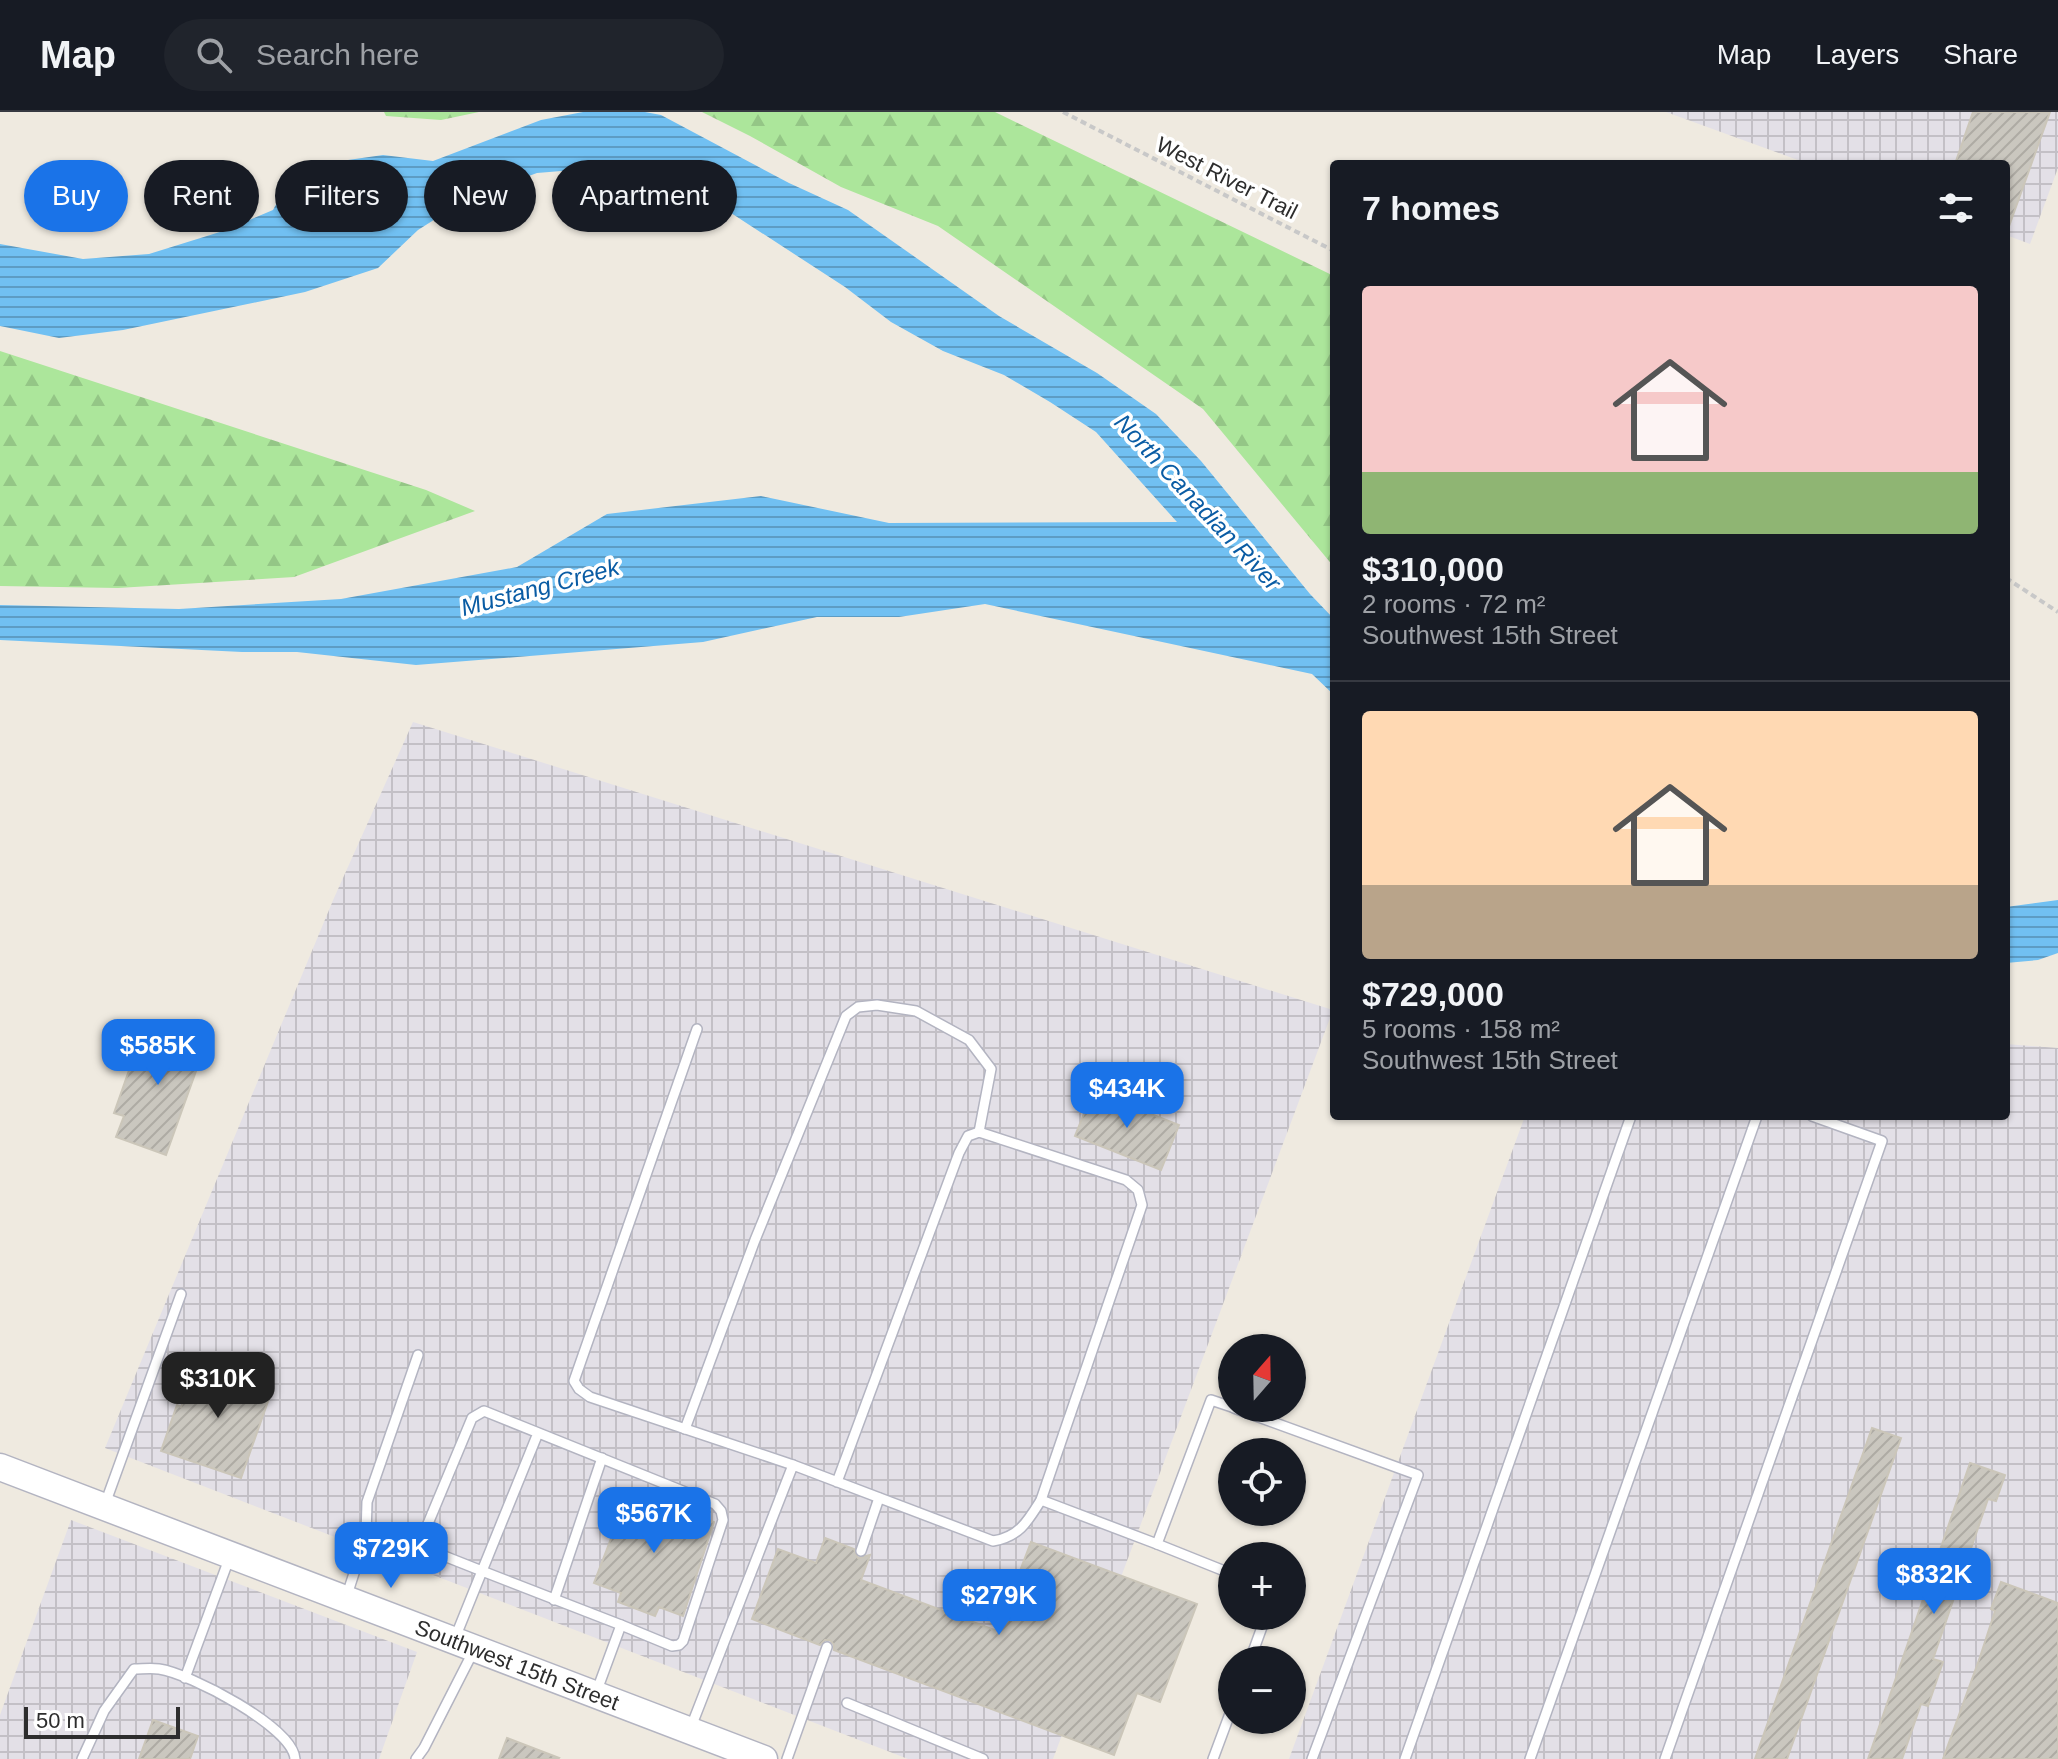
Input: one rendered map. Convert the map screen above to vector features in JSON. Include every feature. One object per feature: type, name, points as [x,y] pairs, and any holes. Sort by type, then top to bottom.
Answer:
[{"type":"main road","name":"Southwest 15th Street","points":[[0,1467],[690,1730],[724,1752],[764,1759]]},
{"type":"lane","points":[[685,1429],[755,1240],[846,1016],[858,1007],[877,1005],[916,1011],[969,1040],[991,1069],[979,1132]]},
{"type":"lane","points":[[697,1029],[574,1381],[590,1397],[793,1465],[837,1482],[879,1498],[993,1541],[1006,1539],[1025,1526],[1041,1500],[1142,1205],[1138,1190],[1126,1180],[979,1132],[968,1136],[837,1482]]},
{"type":"lane","points":[[1405,1759],[1630,1120]]},
{"type":"lane","points":[[1530,1759],[1756,1120]]},
{"type":"lane","points":[[1665,1759],[1882,1141],[1823,1120]]},
{"type":"lane","points":[[104,1507],[181,1294]]},
{"type":"lane","points":[[346,1600],[366,1536],[367,1502],[418,1355]]},
{"type":"lane","points":[[1157,1544],[1211,1400],[1218,1403]]},
{"type":"lane","points":[[484,1411],[538,1433],[715,1504],[721,1511],[723,1520],[683,1641],[679,1645],[672,1646],[429,1550],[422,1538],[472,1418],[484,1411]]},
{"type":"lane","points":[[1272,1422],[1418,1475],[1312,1759]]},
{"type":"lane","points":[[416,1759],[464,1645],[482,1571],[538,1433]]},
{"type":"lane","points":[[554,1600],[602,1458]]},
{"type":"lane","points":[[690,1730],[793,1465]]},
{"type":"lane","points":[[861,1551],[879,1498]]},
{"type":"lane","points":[[1041,1500],[1218,1568]]},
{"type":"lane","points":[[185,1678],[231,1555]]},
{"type":"lane","points":[[595,1694],[621,1625]]},
{"type":"lane","points":[[787,1759],[827,1647]]},
{"type":"lane","points":[[82,1759],[104,1711],[134,1669],[160,1669],[212,1688],[271,1725],[294,1752],[295,1759]]},
{"type":"lane","points":[[847,1703],[983,1759]]},
{"type":"lane","points":[[1213,1759],[1222,1734]]},
{"type":"path","name":"West River Trail","points":[[1063,112],[1330,249]]},
{"type":"path","points":[[2010,581],[2058,612]]},
{"type":"shaded area","points":[[1666,112],[2058,112],[2058,168],[2030,244],[2010,236],[2010,160],[1798,160]]},
{"type":"shaded area","points":[[413,722],[1330,1009],[1330,1018],[1053,1759],[908,1759],[105,1448],[334,898]]},
{"type":"shaded area","points":[[2010,1044],[2058,1048],[2058,1759],[1289,1759],[1298,1734],[1306,1734],[1306,1713],[1524,1120],[2010,1120]]},
{"type":"shaded area","points":[[71,1520],[417,1652],[379,1759],[0,1759],[0,1715]]},
{"type":"green space","points":[[384,112],[479,112],[441,120],[386,116]]},
{"type":"green space","points":[[702,112],[995,112],[1330,274],[1330,562],[1203,409],[938,226],[841,187]]},
{"type":"green space","points":[[0,351],[426,490],[475,511],[294,577],[118,588],[0,586]]},
{"type":"water","points":[[583,112],[645,112],[661,115],[789,183],[848,210],[999,316],[1097,373],[1156,414],[1201,461],[1330,615],[1330,691],[1312,674],[985,604],[899,617],[817,617],[703,642],[416,665],[297,652],[0,640],[0,605],[179,609],[341,599],[517,567],[607,514],[761,496],[889,523],[1177,522],[1096,432],[1004,375],[943,351],[891,322],[845,287],[737,217],[737,160],[552,160],[552,172],[536,173],[536,160],[436,160],[541,120]]},
{"type":"water","points":[[383,155],[425,160],[424,226],[378,268],[305,292],[123,330],[59,338],[0,326],[0,244],[83,259],[149,254],[220,232],[259,232],[259,216],[275,206],[275,232],[408,232],[408,160],[348,160]]},
{"type":"water","points":[[2058,900],[2058,953],[2038,960],[2010,963],[2010,906]]},
{"type":"building","points":[[1973,112],[2050,112],[2010,223],[2010,160],[1956,160]]},
{"type":"building","points":[[146,1022],[206,1043],[166,1155],[116,1137],[124,1116],[114,1113]]},
{"type":"building","points":[[1093,1091],[1179,1125],[1161,1170],[1075,1136]]},
{"type":"building","points":[[197,1361],[273,1387],[241,1478],[161,1451]]},
{"type":"building","points":[[1872,1428],[1901,1438],[1787,1759],[1755,1759]]},
{"type":"building","points":[[1970,1463],[2005,1475],[1996,1501],[1988,1499],[1933,1659],[1943,1662],[1928,1706],[1921,1704],[1902,1759],[1868,1759]]},
{"type":"building","points":[[630,1489],[714,1522],[683,1616],[659,1607],[655,1616],[618,1602],[621,1593],[594,1583]]},
{"type":"building","points":[[825,1538],[854,1549],[858,1558],[870,1555],[861,1580],[997,1631],[1031,1542],[1197,1604],[1160,1702],[1137,1693],[1114,1755],[834,1650],[830,1640],[820,1645],[752,1619],[778,1549],[816,1563]]},
{"type":"building","points":[[2001,1582],[2058,1603],[2058,1759],[1943,1759],[1980,1657]]},
{"type":"building","points":[[153,1720],[198,1736],[190,1759],[139,1759]]},
{"type":"building","points":[[507,1738],[559,1758],[499,1759]]},
{"type":"water label","name":"North Canadian River","points":[[1198,502]]},
{"type":"water label","name":"Mustang Creek","points":[[540,587]]}]
